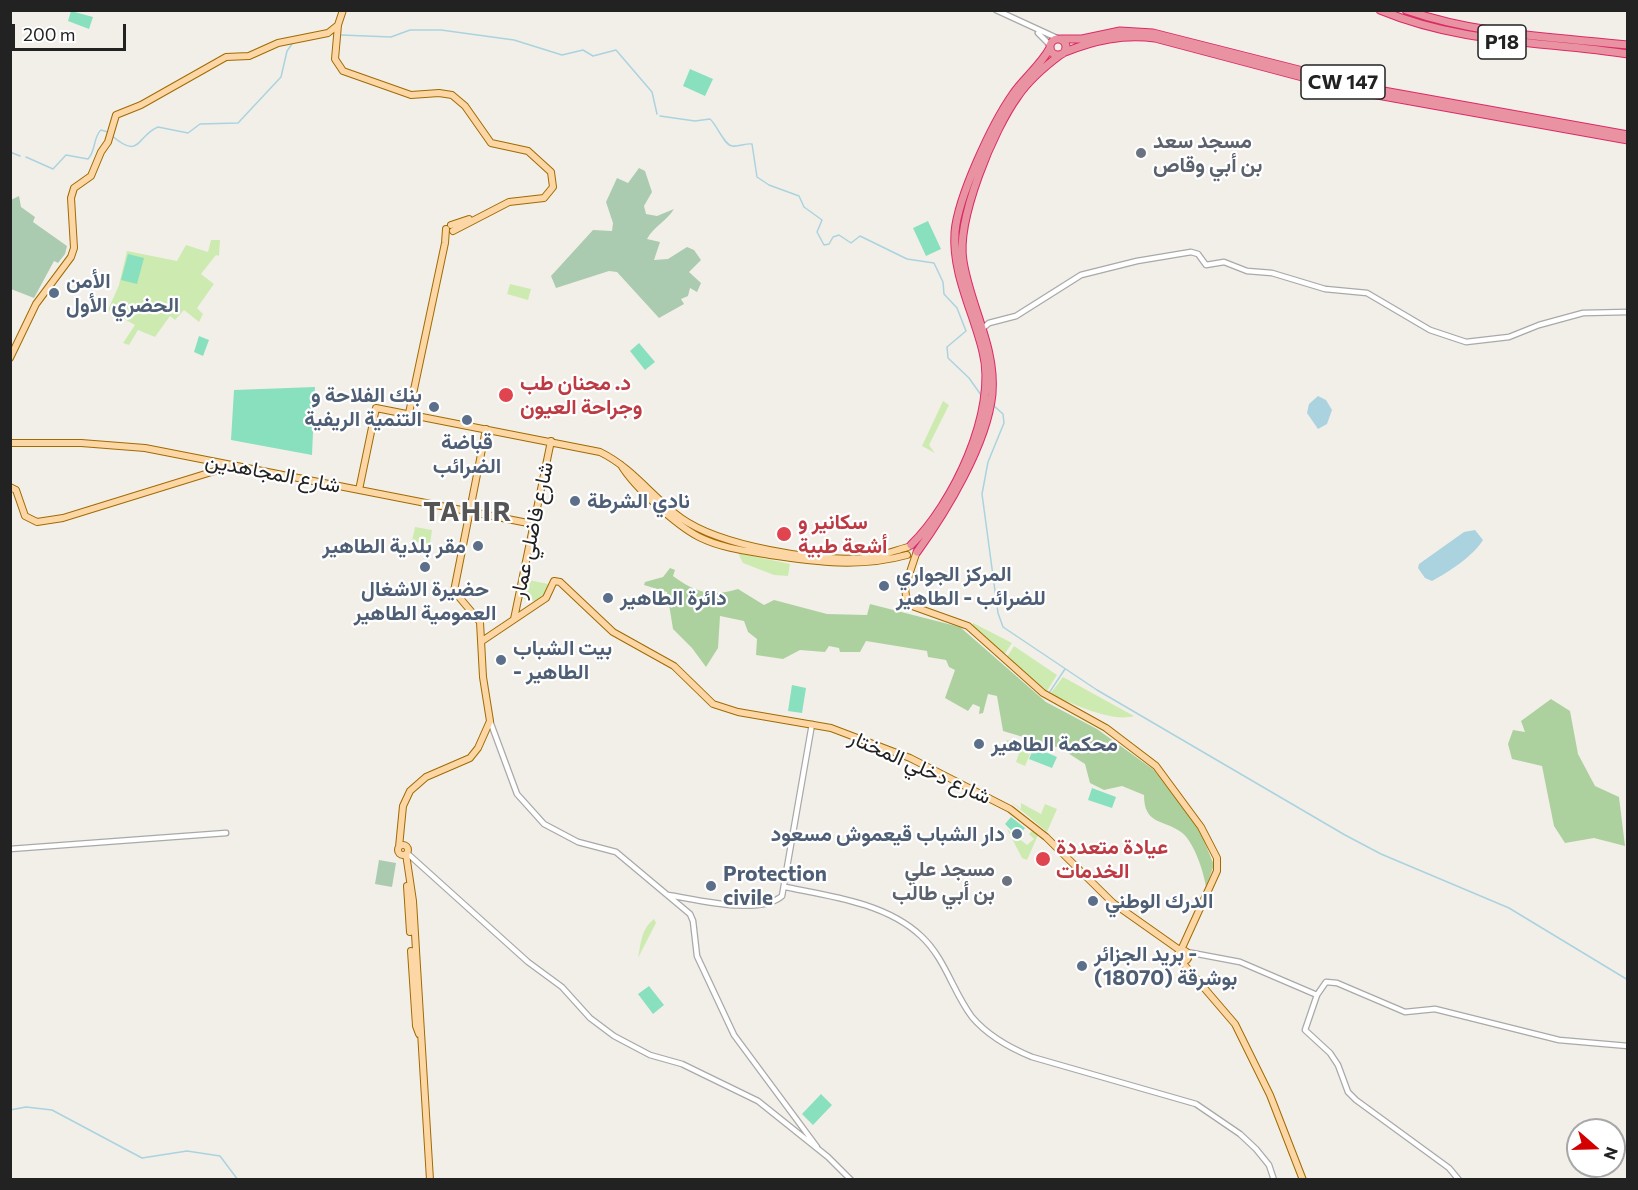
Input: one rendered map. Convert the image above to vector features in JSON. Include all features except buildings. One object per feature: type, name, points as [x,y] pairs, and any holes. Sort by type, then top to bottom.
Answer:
[{"type":"highway","name":"P18","points":[[1380,10],[1433,29],[1464,36],[1628,54]]},
{"type":"highway","name":"P18","points":[[1406,10],[1431,19],[1494,33],[1628,45]]},
{"type":"highway","name":"CW 147","points":[[1060,39],[1082,39],[1120,31],[1152,33],[1378,90],[1628,135]]},
{"type":"highway","name":"CW 147","points":[[910,546],[933,521],[944,503],[982,412],[987,382],[986,367],[980,331],[962,260],[962,235],[967,212],[1012,104],[1032,79],[1063,54],[1107,39],[1138,36],[1155,38],[1355,91],[1628,140]]},
{"type":"highway","points":[[1060,39],[1066,44],[1063,54],[1052,54],[1050,47],[1060,39]]},
{"type":"highway","name":"CW 147","points":[[911,558],[951,502],[987,417],[992,392],[992,372],[957,260],[958,218],[1004,108],[1050,47]]},
{"type":"main road","points":[[343,10],[338,25],[335,59],[343,71],[411,95],[439,93],[453,95],[465,106],[490,143],[528,151],[551,172],[554,181],[548,196],[509,202],[450,229],[445,243],[409,413]]},
{"type":"main road","points":[[10,357],[36,304],[71,257],[74,248],[71,198],[74,188],[91,176],[111,135],[116,115],[141,105],[226,57],[249,56],[278,43],[328,33],[338,25]]},
{"type":"main road","points":[[359,490],[376,408],[596,450],[634,473],[680,517],[701,531],[729,541],[799,554],[854,558],[876,557],[910,546],[916,548],[911,558],[905,592],[912,606],[968,626],[1043,693],[1106,728],[1156,766],[1202,827],[1218,864],[1212,886],[1184,953],[1189,968],[1236,1024],[1270,1095],[1303,1179]]},
{"type":"main road","points":[[430,1179],[419,1034],[416,1028],[403,806],[413,787],[426,777],[470,758],[478,748],[490,721],[483,678],[480,622],[454,591],[486,429]]},
{"type":"main road","name":"شارع فاضلي عمار","points":[[514,619],[551,441]]},
{"type":"main road","name":"شارع المجاهدين","points":[[10,443],[81,443],[145,448],[533,524]]},
{"type":"main road","points":[[621,464],[674,520],[713,543],[746,551],[827,563],[860,564],[911,558]]},
{"type":"main road","points":[[10,487],[16,490],[25,516],[37,522],[63,518],[231,466]]},
{"type":"main road","name":"شارع دخلي المختار","points":[[514,619],[546,598],[554,581],[562,584],[613,632],[674,666],[713,704],[738,712],[831,728],[910,758],[1010,809],[1046,837],[1113,903],[1184,953]]},
{"type":"main road","points":[[482,641],[514,619]]},
{"type":"street","points":[[996,10],[1031,28],[1060,39]]},
{"type":"street","points":[[1031,28],[1050,47]]},
{"type":"street","points":[[980,331],[990,322],[1016,316],[1081,275],[1137,261],[1191,252],[1198,254],[1206,265],[1224,262],[1247,271],[1272,273],[1325,289],[1366,293],[1430,330],[1466,342],[1509,337],[1539,325],[1582,313],[1628,312]]},
{"type":"street","points":[[490,721],[517,794],[531,812],[544,824],[567,837],[592,847],[616,852],[692,917],[697,956],[734,1035],[817,1147]]},
{"type":"street","points":[[666,895],[728,906],[770,902],[782,896],[812,724]]},
{"type":"street","points":[[10,849],[226,833]]},
{"type":"street","points":[[406,854],[528,962],[562,987],[590,1018],[614,1036],[650,1055],[682,1064],[758,1101],[817,1147],[851,1179]]},
{"type":"street","points":[[785,887],[826,895],[900,920],[922,937],[948,971],[972,1016],[1009,1048],[1032,1057],[1196,1104],[1240,1134],[1256,1149],[1269,1165],[1274,1179]]},
{"type":"street","points":[[1184,953],[1240,962],[1317,995]]},
{"type":"street","points":[[1459,1179],[1449,1168],[1348,1092],[1338,1065],[1305,1030],[1317,995],[1326,982],[1330,981],[1405,1012],[1435,1009],[1559,1040],[1628,1046]]},
{"type":"green space","points":[[71,11],[93,17],[89,29],[68,21]]},
{"type":"green space","points":[[690,69],[713,79],[705,96],[683,86]]},
{"type":"green space","points":[[639,168],[645,171],[652,192],[644,206],[646,214],[657,216],[674,209],[647,239],[660,242],[654,260],[668,259],[687,247],[694,250],[701,260],[689,272],[701,283],[697,292],[690,288],[688,296],[681,299],[684,304],[659,318],[617,272],[609,271],[556,288],[551,276],[593,230],[612,231],[613,223],[606,202],[617,178],[628,183]]},
{"type":"green space","points":[[19,196],[21,207],[35,217],[33,222],[67,246],[65,254],[58,263],[54,261],[34,298],[11,289],[11,200]]},
{"type":"green space","points":[[928,221],[941,249],[926,256],[913,228]]},
{"type":"green space","points":[[211,240],[220,240],[219,256],[216,255],[201,274],[214,284],[197,308],[203,314],[199,322],[184,310],[175,320],[170,316],[155,337],[138,330],[129,345],[123,343],[135,325],[108,310],[119,285],[127,251],[177,261],[186,245],[208,252]]},
{"type":"green space","points":[[128,254],[144,258],[137,284],[121,280]]},
{"type":"green space","points":[[510,284],[531,289],[528,300],[507,294]]},
{"type":"green space","points":[[199,336],[209,340],[203,356],[194,352]]},
{"type":"green space","points":[[639,343],[655,362],[645,370],[630,351]]},
{"type":"green space","points":[[315,387],[312,455],[231,440],[234,390]]},
{"type":"green space","points":[[943,401],[949,405],[929,445],[935,453],[922,446]]},
{"type":"green space","points":[[415,527],[432,530],[430,544],[412,541]]},
{"type":"green space","points":[[738,553],[790,564],[788,576],[774,575],[743,563]]},
{"type":"green space","points":[[670,568],[675,570],[673,576],[697,590],[720,593],[738,589],[764,605],[774,600],[827,614],[867,615],[870,604],[960,627],[1046,702],[1097,729],[1154,770],[1198,826],[1214,865],[1206,887],[1201,866],[1186,836],[1151,816],[1147,812],[1144,795],[1122,786],[1104,790],[1090,783],[1085,764],[1060,748],[1003,731],[997,696],[988,694],[983,713],[979,714],[980,707],[973,704],[968,711],[945,698],[955,670],[949,667],[946,660],[928,657],[927,651],[866,641],[860,652],[840,652],[839,648],[829,646],[825,652],[800,650],[783,659],[756,655],[757,639],[748,632],[744,621],[720,616],[718,648],[706,667],[692,648],[673,629],[667,592],[644,585],[645,582],[663,577]]},
{"type":"green space","points":[[529,580],[548,584],[546,593],[535,601],[524,599]]},
{"type":"green space","points":[[973,623],[1012,643],[1004,655],[972,626]]},
{"type":"green space","points":[[1014,646],[1057,675],[1047,691],[1007,657]]},
{"type":"green space","points":[[1063,677],[1134,716],[1115,717],[1103,714],[1050,694]]},
{"type":"green space","points":[[792,685],[806,688],[802,713],[788,711]]},
{"type":"green space","points":[[1551,699],[1570,711],[1578,754],[1595,786],[1619,797],[1625,846],[1594,838],[1565,843],[1554,826],[1542,766],[1512,759],[1508,744],[1513,730],[1525,732],[1521,721]]},
{"type":"green space","points":[[1007,740],[1033,747],[1025,766],[1016,762],[1019,753],[1004,747]]},
{"type":"green space","points":[[1034,747],[1057,757],[1052,768],[1029,759]]},
{"type":"green space","points":[[1092,788],[1116,797],[1112,808],[1088,800]]},
{"type":"green space","points":[[1009,800],[1021,809],[1021,803],[1041,814],[1045,804],[1057,809],[1047,832]]},
{"type":"green space","points":[[1011,817],[1025,828],[1018,837],[1005,824]]},
{"type":"green space","points":[[1007,829],[1027,845],[1034,839],[1029,834],[1032,831],[1038,835],[1027,860],[1022,858]]},
{"type":"green space","points":[[379,860],[396,863],[392,887],[375,884]]},
{"type":"green space","points":[[654,919],[656,923],[638,958],[644,932]]},
{"type":"green space","points":[[649,986],[664,1005],[653,1014],[638,994]]},
{"type":"green space","points":[[821,1094],[832,1105],[813,1125],[802,1114]]},
{"type":"water","points":[[1318,396],[1326,400],[1332,410],[1327,424],[1318,429],[1307,413],[1309,404]]},
{"type":"water","points":[[1475,530],[1483,540],[1467,558],[1432,581],[1425,578],[1418,568],[1419,564],[1464,532]]},
{"type":"waterway","points":[[341,35],[391,37],[410,30],[441,30],[514,40],[562,55],[583,50],[593,56],[616,50],[652,92],[657,114]]},
{"type":"waterway","points":[[111,135],[128,146],[133,146],[158,127],[188,133],[200,124],[238,123],[281,77],[287,51],[292,44]]},
{"type":"waterway","points":[[660,116],[695,121],[710,119],[729,145],[752,144],[757,177],[769,185],[799,196],[804,207],[822,220],[817,232],[824,245],[829,244],[833,237],[839,235],[851,243],[860,236],[907,259],[934,263],[943,282],[944,294],[957,308],[966,331],[947,347],[948,358],[969,378],[981,395]]},
{"type":"waterway","points":[[26,157],[53,169],[66,155],[88,159],[98,133],[101,130],[108,132]]},
{"type":"waterway","points":[[10,152],[20,156]]},
{"type":"waterway","points":[[993,405],[1003,414],[1004,423],[988,462],[982,494],[998,613],[1003,627],[1097,690],[1345,835],[1381,854],[1509,908],[1628,980]]},
{"type":"waterway","points":[[1049,693],[1065,669]]},
{"type":"waterway","points":[[10,1110],[26,1107],[52,1110],[142,1158],[187,1151],[220,1156],[238,1180]]},
{"type":"place","name":"مسجد سعد بن أبي وقاص","points":[[1141,153]]},
{"type":"place","name":"الأمن الحضري الأول","points":[[54,293]]},
{"type":"place","name":"د. محنان طب وجراحة العيون","points":[[506,395]]},
{"type":"place","name":"بنك الفلاحة و التنمية الريفية","points":[[434,407]]},
{"type":"place","name":"قباضة الضرائب","points":[[467,420]]},
{"type":"place","name":"نادي الشرطة","points":[[575,501]]},
{"type":"place","name":"سكانير و أشعة طبية","points":[[784,534]]},
{"type":"place","name":"مقر بلدية الطاهير","points":[[478,546]]},
{"type":"place","name":"حضيرة الاشغال العمومية الطاهير","points":[[425,567]]},
{"type":"place","name":"المركز الجواري للضرائب - الطاهير","points":[[884,586]]},
{"type":"place","name":"دائرة الطاهير","points":[[608,598]]},
{"type":"place","name":"بيت الشباب - الطاهير","points":[[501,660]]},
{"type":"place","name":"محكمة الطاهير","points":[[979,744]]},
{"type":"place","name":"دار الشباب قيعموش مسعود","points":[[1017,834]]},
{"type":"place","name":"عيادة متعددة الخدمات","points":[[1043,859]]},
{"type":"place","name":"مسجد علي بن أبي طالب","points":[[1007,881]]},
{"type":"place","name":"Protection civile","points":[[711,886]]},
{"type":"place","name":"الدرك الوطني","points":[[1093,901]]},
{"type":"place","name":"بريد الجزائر - بوشرقة (18070)","points":[[1082,966]]},
{"type":"district","name":"TAHIR","points":[[468,512]]}]
